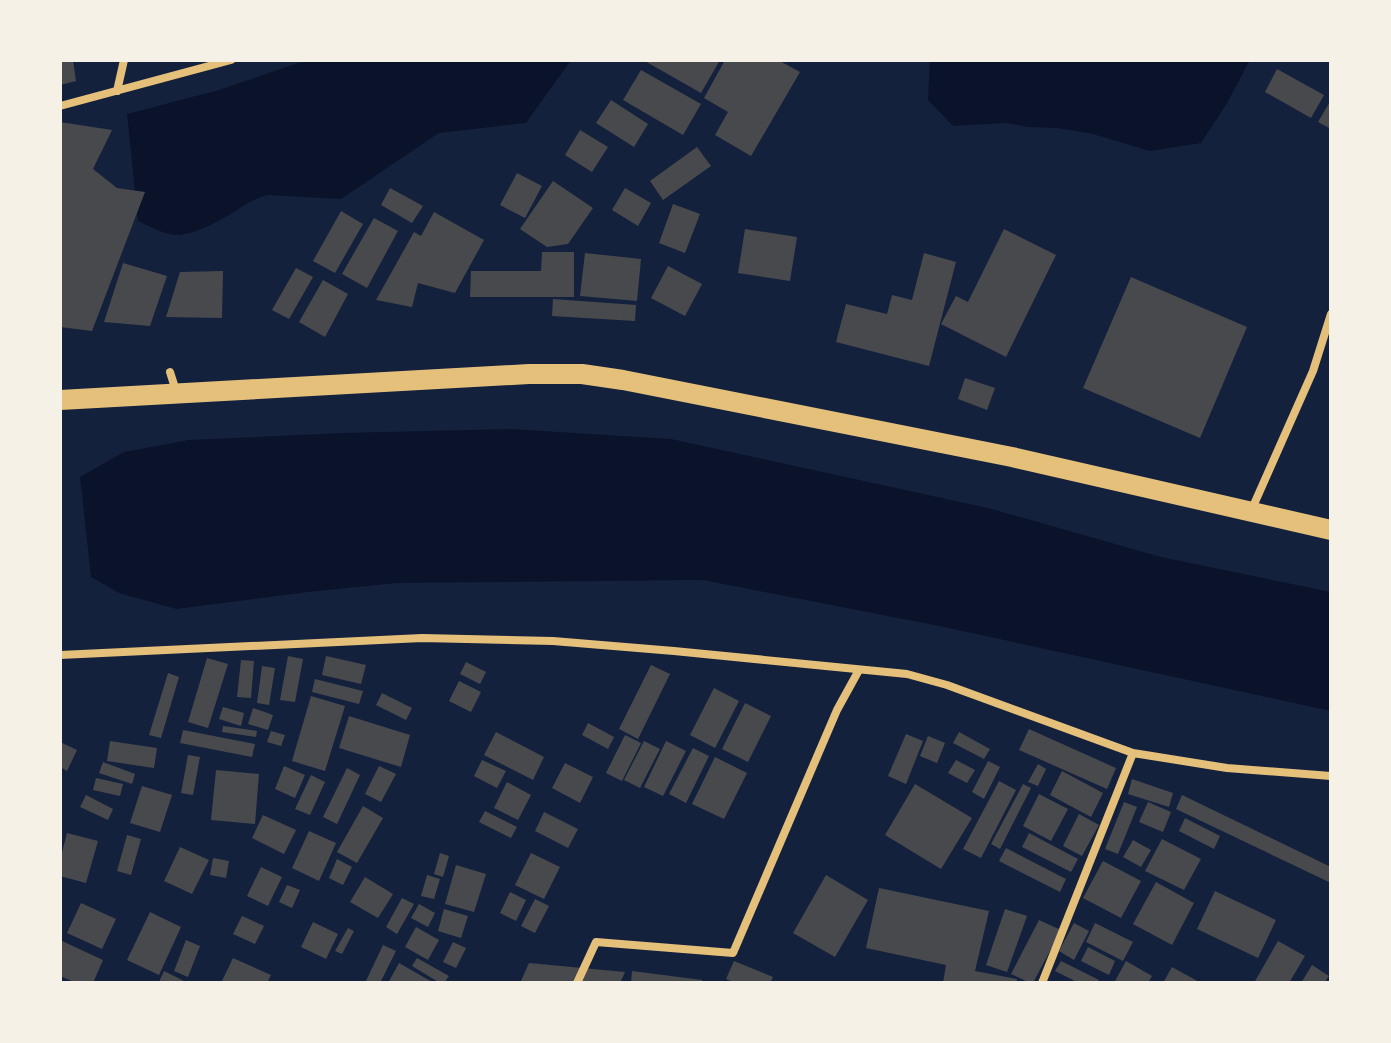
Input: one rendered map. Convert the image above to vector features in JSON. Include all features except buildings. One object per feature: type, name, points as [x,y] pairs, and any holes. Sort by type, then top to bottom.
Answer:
[{"type":"main road","points":[[60,400],[529,374],[582,374],[1012,457],[1331,530]]},
{"type":"street","points":[[117,91],[124,60]]},
{"type":"street","points":[[60,106],[231,60]]},
{"type":"street","points":[[1251,512],[1313,371],[1331,314]]},
{"type":"street","points":[[170,372],[176,393]]},
{"type":"street","points":[[60,655],[422,638],[553,641],[674,651],[907,674],[947,685],[1133,753],[1227,768],[1331,776]]},
{"type":"street","points":[[577,983],[596,942],[733,953],[837,710],[859,670]]},
{"type":"street","points":[[1042,983],[1133,753]]},
{"type":"water","points":[[307,60],[571,60],[526,123],[439,133],[341,199],[268,195],[205,228],[181,235],[164,233],[138,221],[127,114],[219,90]]},
{"type":"water","points":[[930,60],[1250,60],[1201,143],[1150,151],[1093,134],[1057,128],[1007,123],[953,126],[928,100]]},
{"type":"water","points":[[511,429],[671,439],[992,509],[1161,557],[1331,592],[1331,711],[944,627],[703,580],[397,583],[176,609],[119,593],[91,577],[80,477],[124,452],[189,440]]}]
